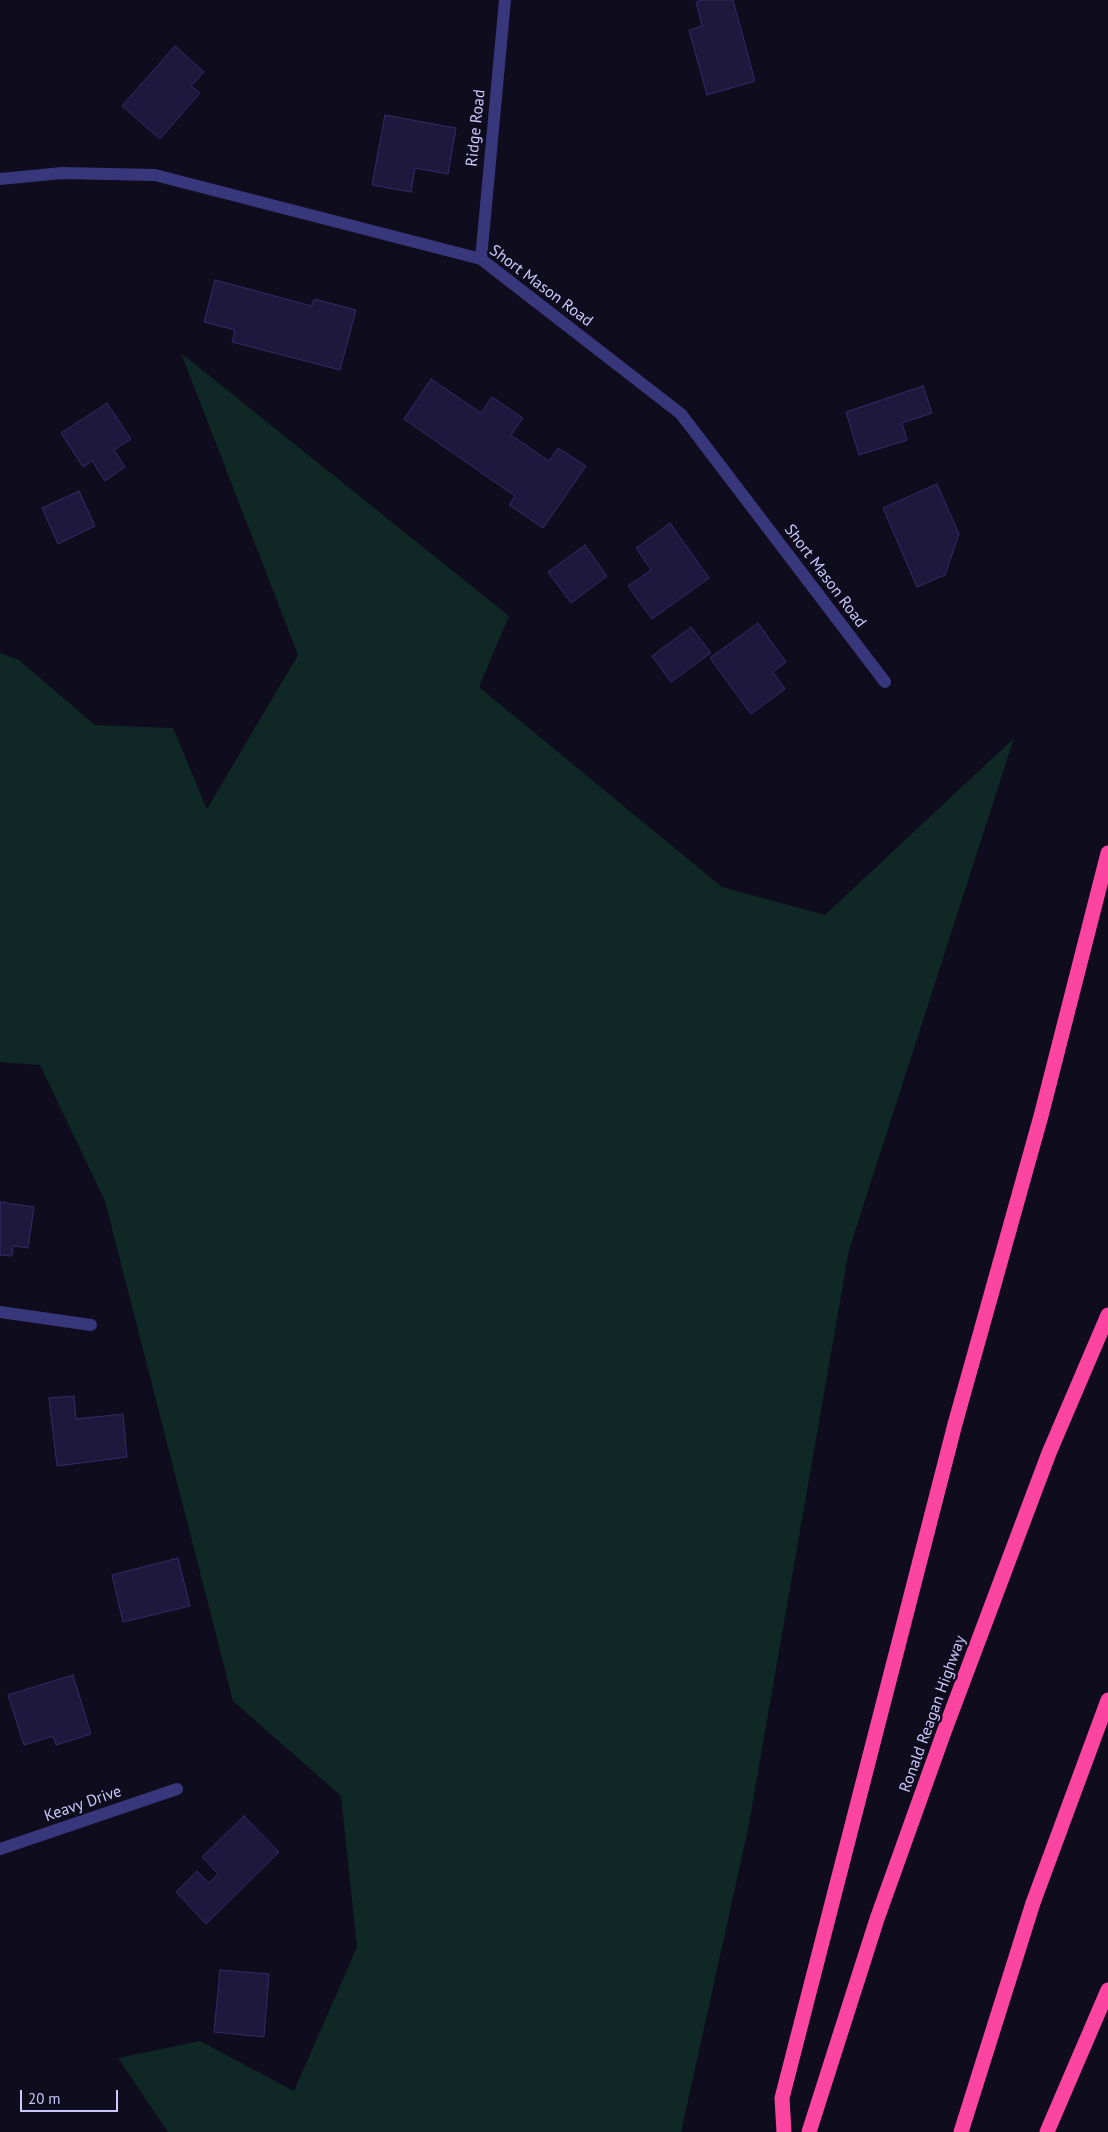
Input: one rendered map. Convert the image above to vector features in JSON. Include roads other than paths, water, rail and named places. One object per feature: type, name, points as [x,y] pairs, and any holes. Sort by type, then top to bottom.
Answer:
[{"type":"highway","points":[[784,2132],[782,2098],[789,2070],[950,1443],[1041,1116],[1108,853]]},
{"type":"highway","name":"Ronald Reagan Highway","points":[[809,2132],[877,1919],[944,1732],[1049,1453],[1108,1315]]},
{"type":"highway","points":[[961,2132],[1033,1903],[1108,1700]]},
{"type":"highway","points":[[1047,2132],[1108,1990]]},
{"type":"street","name":"Ridge Road","points":[[481,259],[505,0]]},
{"type":"street","name":"Short Mason Road","points":[[0,179],[62,173],[156,175],[481,259],[681,414],[885,682]]},
{"type":"street","points":[[0,1312],[90,1325]]},
{"type":"street","name":"Keavy Drive","points":[[0,1849],[177,1790]]}]
